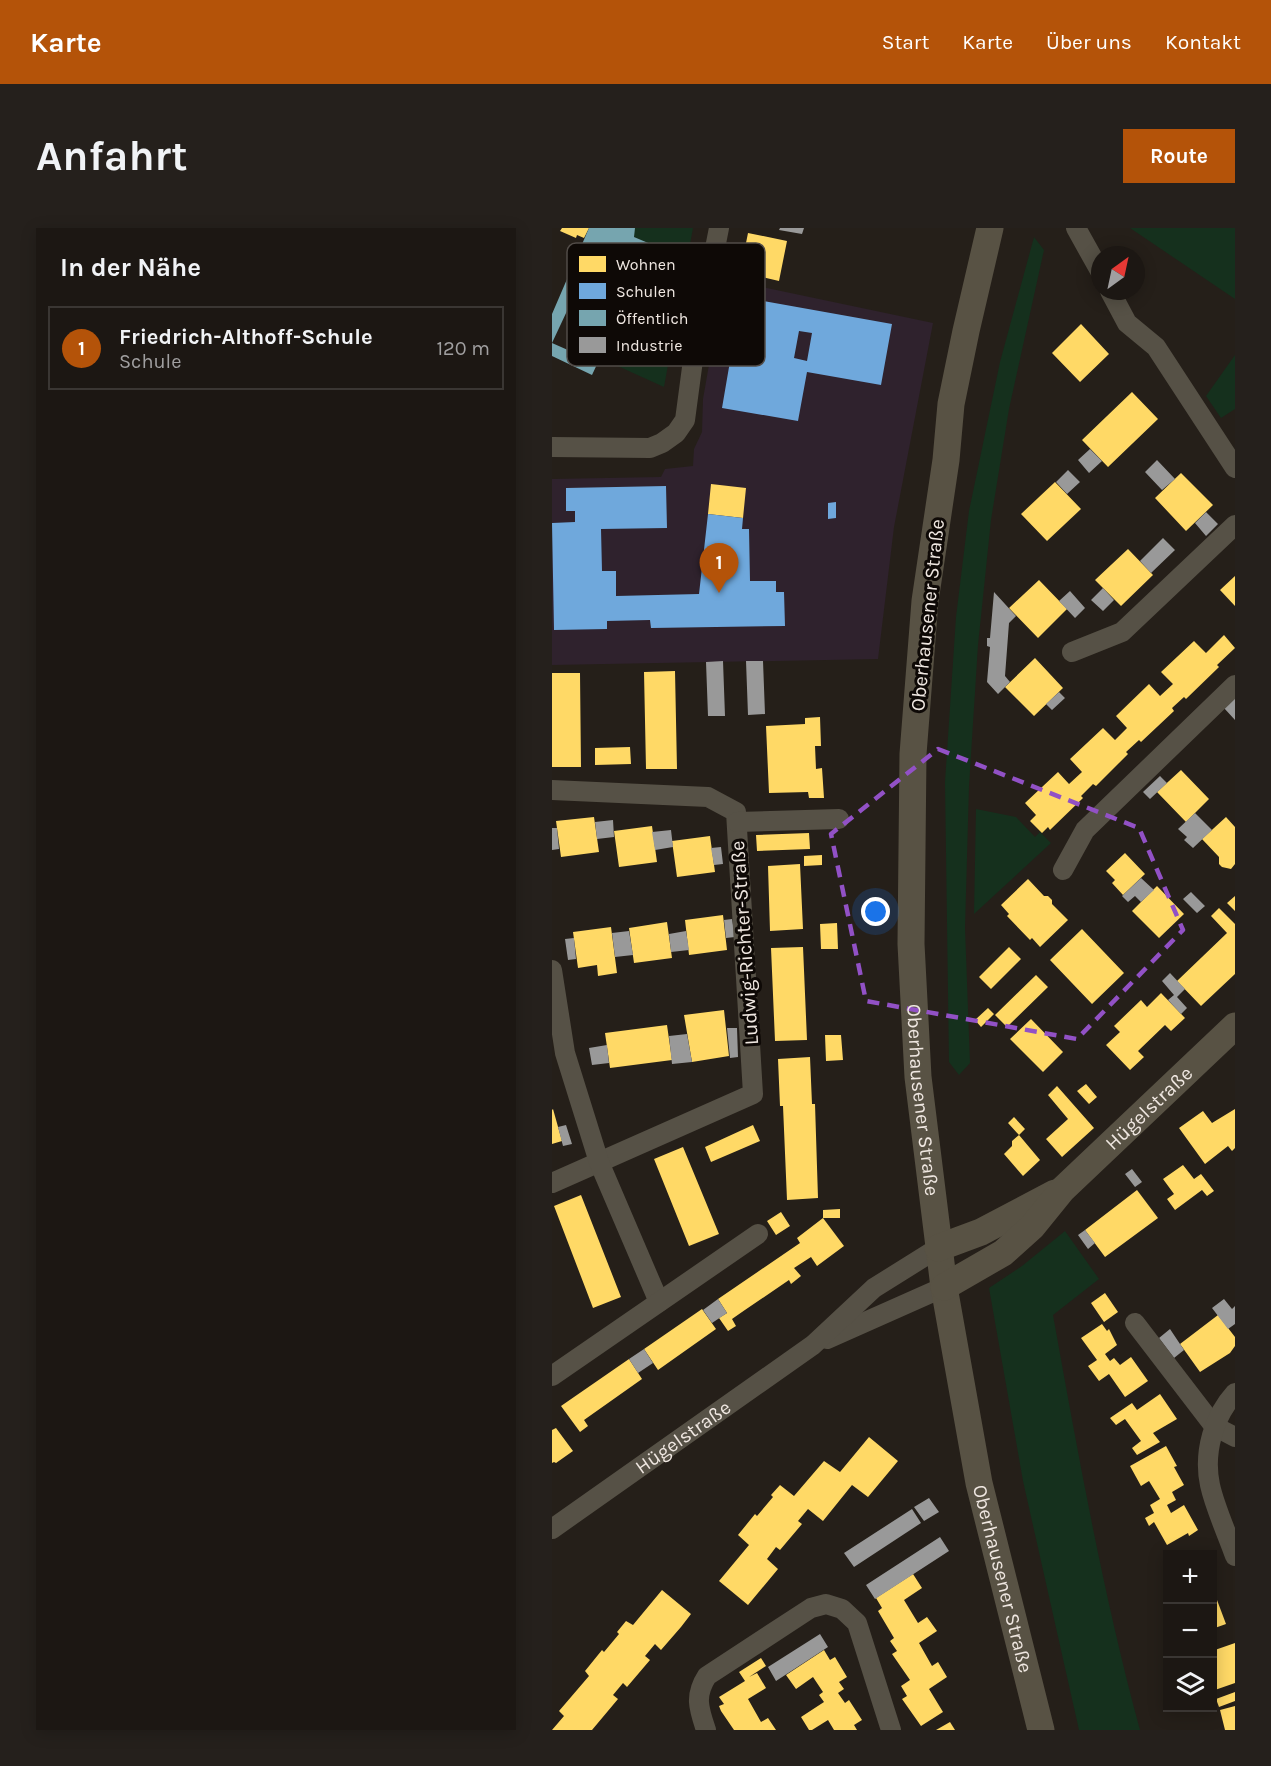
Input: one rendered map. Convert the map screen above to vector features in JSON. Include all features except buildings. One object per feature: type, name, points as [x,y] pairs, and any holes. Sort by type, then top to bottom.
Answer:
[{"type":"main road","name":"Oberhausener Straße","points":[[990,228],[951,404],[946,460],[925,601],[913,754],[911,944],[917,1068],[944,1287],[979,1483],[1041,1730]]},
{"type":"main road","name":"Oberhausener Straße","points":[[946,460],[963,406],[1009,228]]},
{"type":"main road","name":"Hügelstraße","points":[[944,1287],[1003,1253],[1032,1227],[1062,1190],[1235,1026]]},
{"type":"main road","name":"Hügelstraße","points":[[938,1248],[981,1232],[1062,1190]]},
{"type":"street","points":[[716,243],[719,228]]},
{"type":"street","points":[[1076,228],[1091,256]]},
{"type":"street","points":[[1115,300],[1127,323],[1156,346],[1235,468]]},
{"type":"street","points":[[552,447],[650,448],[662,443],[676,433],[685,420],[692,366]]},
{"type":"street","points":[[1072,652],[1122,632],[1235,525]]},
{"type":"street","points":[[1063,870],[1084,830],[1235,685]]},
{"type":"street","name":"Ludwig-Richter-Straße","points":[[552,790],[708,797],[736,812],[753,1094],[599,1162]]},
{"type":"street","points":[[737,822],[839,819]]},
{"type":"street","points":[[552,970],[565,1053],[599,1162],[659,1302]]},
{"type":"street","points":[[552,1183],[599,1162]]},
{"type":"street","points":[[552,1376],[758,1234]]},
{"type":"street","name":"Hügelstraße","points":[[552,1529],[813,1345],[874,1288],[938,1248]]},
{"type":"street","name":"Hügelstraße","points":[[813,1345],[944,1287]]},
{"type":"street","points":[[1135,1323],[1214,1426],[1235,1437]]},
{"type":"street","points":[[1235,1392],[1224,1405],[1214,1426],[1209,1458],[1210,1484],[1235,1556]]},
{"type":"street","points":[[706,1730],[699,1712],[699,1688],[707,1676],[811,1608],[826,1604],[843,1609],[857,1623],[891,1730]]},
{"type":"highlighted area","points":[[938,749],[1139,828],[1183,930],[1077,1039],[866,1001],[831,834]]},
{"type":"shaded area","points":[[765,288],[933,323],[894,527],[878,659],[552,665],[552,479],[661,477],[665,469],[693,466],[694,449],[702,432],[703,399],[709,366],[765,366]]},
{"type":"green space","points":[[634,228],[693,228],[690,243],[648,243],[634,237]]},
{"type":"green space","points":[[1130,228],[1235,228],[1235,299]]},
{"type":"green space","points":[[1034,237],[1044,250],[1009,409],[991,520],[978,645],[969,786],[965,928],[970,1063],[959,1075],[949,1062],[945,782],[956,617],[969,511],[1000,362]]},
{"type":"green space","points":[[1235,355],[1235,409],[1221,418],[1206,396]]},
{"type":"green space","points":[[618,366],[668,366],[664,387]]},
{"type":"green space","points":[[976,809],[1016,817],[1035,837],[1040,832],[1051,843],[974,914]]},
{"type":"green space","points":[[1065,1231],[1099,1279],[1053,1315],[1103,1576],[1140,1730],[1079,1730],[1023,1481],[989,1288],[1022,1266]]},
{"type":"place","name":"Friedrich-Althoff-Schule","points":[[719,593]]}]
